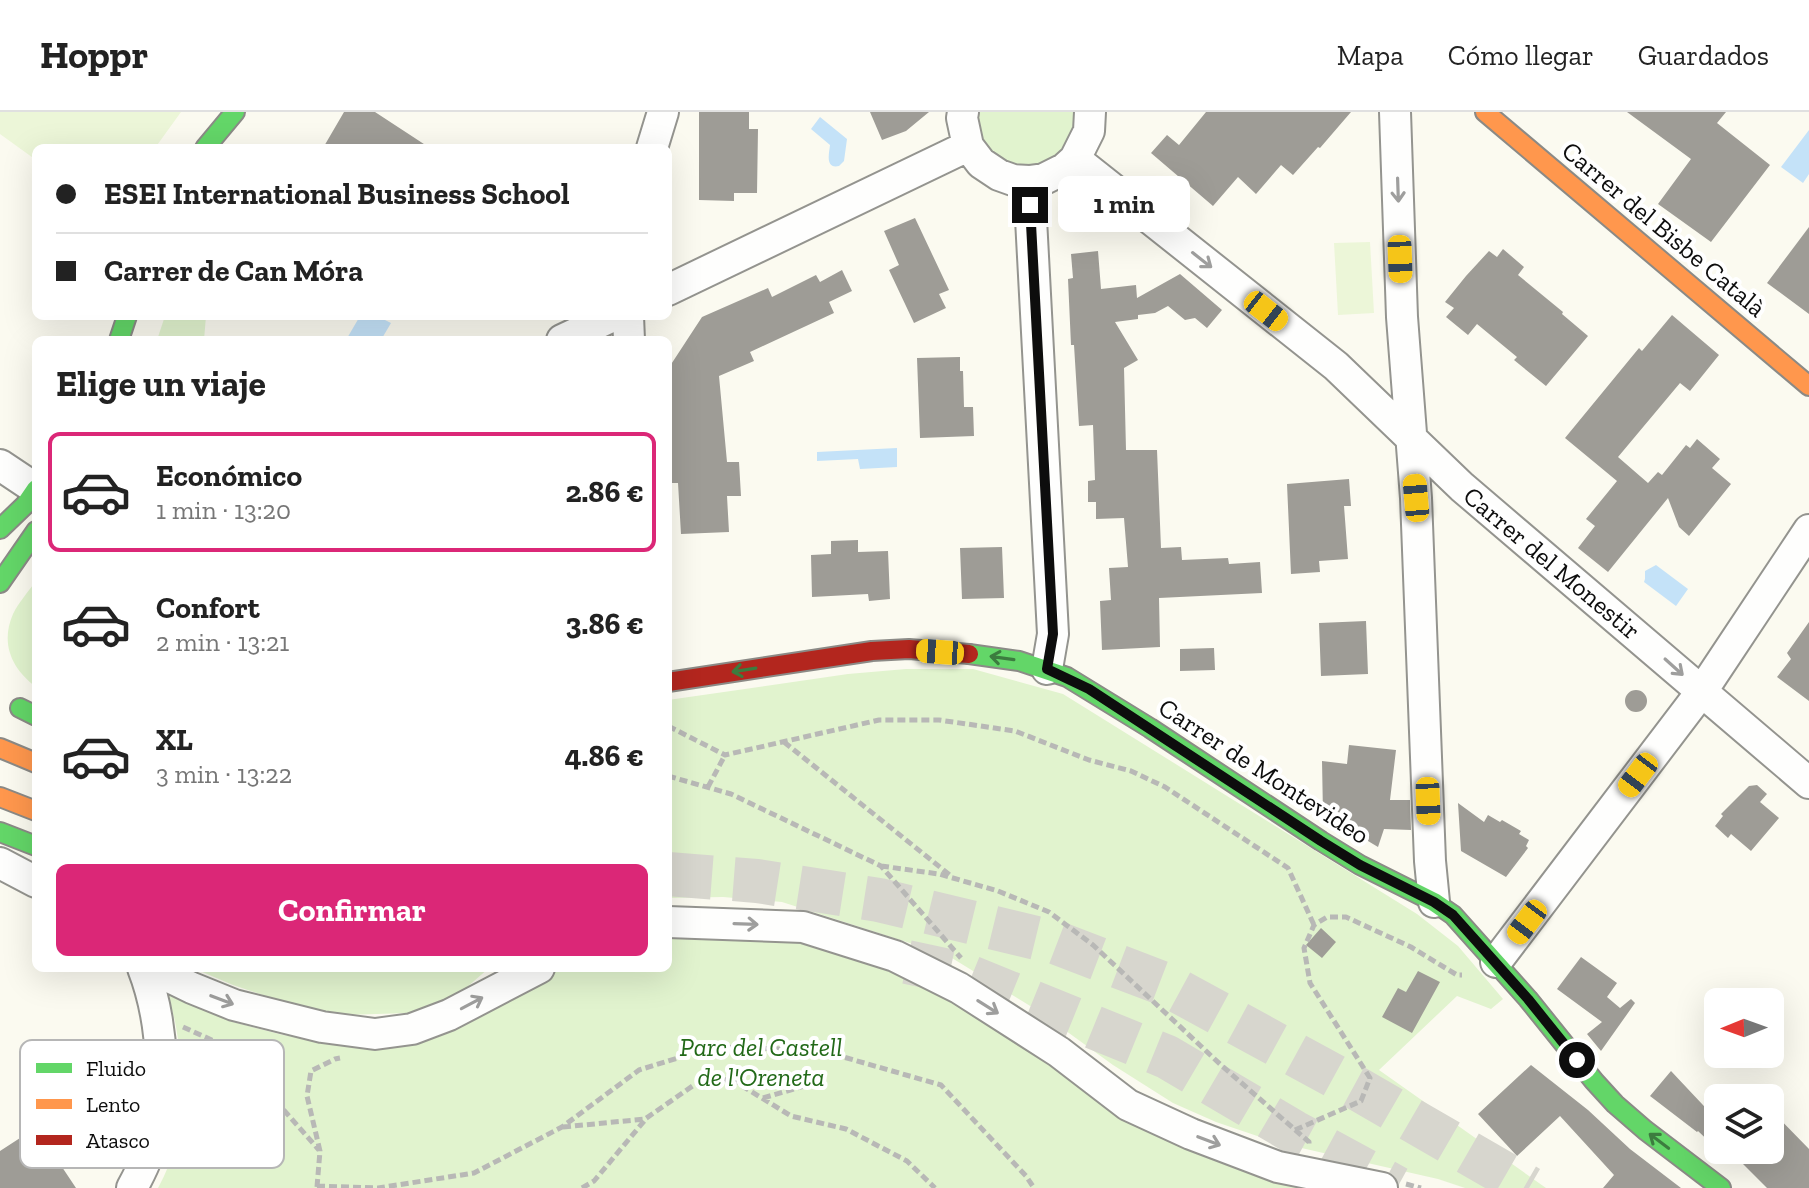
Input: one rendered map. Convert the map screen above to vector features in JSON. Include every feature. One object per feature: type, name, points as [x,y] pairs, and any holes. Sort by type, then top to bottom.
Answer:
[{"type":"main road","points":[[208,144],[235,112]]},
{"type":"main road","name":"Carrer del Bisbe Català","points":[[1485,112],[1809,386]]},
{"type":"main road","points":[[0,529],[32,495]]},
{"type":"main road","points":[[0,583],[32,537]]},
{"type":"main road","name":"Carrer de Montevideo","points":[[672,681],[872,651],[909,649],[1019,661],[1047,669],[1089,689],[1334,849],[1453,915],[1615,1104],[1721,1188]]},
{"type":"main road","points":[[0,696],[31,712]]},
{"type":"main road","points":[[0,748],[32,761]]},
{"type":"main road","points":[[0,797],[32,809]]},
{"type":"main road","points":[[0,832],[32,844]]},
{"type":"street","points":[[653,144],[663,112]]},
{"type":"street","points":[[963,112],[968,146],[981,163],[999,175],[1029,181],[1044,179],[1064,169],[1075,159],[1089,131],[1090,112]]},
{"type":"street","points":[[1395,112],[1402,317],[1416,498],[1434,902]]},
{"type":"street","points":[[672,288],[968,146]]},
{"type":"street","name":"Carrer del Monestir","points":[[1075,159],[1336,366],[1462,487],[1809,783]]},
{"type":"street","points":[[1029,181],[1053,634],[1047,669]]},
{"type":"street","points":[[570,336],[604,320]]},
{"type":"street","points":[[0,465],[32,486]]},
{"type":"street","points":[[1496,962],[1702,691],[1809,530]]},
{"type":"street","points":[[0,863],[32,880]]},
{"type":"street","points":[[672,922],[803,927],[895,956],[959,988],[1047,1044],[1128,1105],[1205,1140],[1278,1167],[1382,1188]]},
{"type":"street","points":[[144,972],[159,1040]]},
{"type":"street","points":[[159,972],[234,1005],[322,1027],[375,1034],[412,1029],[449,1015],[531,972]]},
{"type":"street","points":[[132,1188],[141,1168]]},
{"type":"path","points":[[672,728],[725,755],[879,720],[939,720],[1015,731],[1089,760],[1131,771],[1165,787],[1288,868],[1314,925]]},
{"type":"path","points":[[783,741],[954,879]]},
{"type":"path","points":[[708,787],[725,755]]},
{"type":"path","points":[[672,777],[731,794],[881,866],[939,874],[998,891],[1049,912],[1093,945],[1221,1065],[1309,1142],[1309,1174]]},
{"type":"path","points":[[881,866],[969,968]]},
{"type":"path","points":[[1295,1130],[1361,1101],[1370,1078],[1310,983],[1304,948],[1314,925],[1327,917],[1346,917],[1411,947],[1457,975],[1482,973],[1496,962]]},
{"type":"path","points":[[158,1025],[176,1024],[212,1040]]},
{"type":"path","points":[[347,1058],[335,1059],[311,1071],[307,1096],[320,1151],[317,1187],[379,1188],[474,1173],[562,1127],[639,1070],[713,1047],[819,1050],[941,1085],[1034,1188]]},
{"type":"path","points":[[582,1188],[594,1181],[645,1119],[694,1085],[731,1079],[791,1116],[846,1129],[907,1161],[935,1188]]},
{"type":"path","points":[[762,1098],[804,1086]]},
{"type":"path","points":[[284,1110],[320,1151]]},
{"type":"path","points":[[562,1127],[645,1119]]},
{"type":"green space","points":[[0,112],[181,112],[158,144],[32,144],[32,157],[0,134]]},
{"type":"green space","points":[[976,112],[1078,112],[1079,120],[1064,152],[1052,162],[1024,168],[1000,161],[982,143]]},
{"type":"green space","points":[[1370,242],[1374,313],[1338,315],[1334,243]]},
{"type":"green space","points":[[164,320],[206,320],[204,336],[158,336]]},
{"type":"green space","points":[[32,586],[32,684],[20,672],[8,646],[9,625]]},
{"type":"green space","points":[[906,669],[973,669],[1063,694],[1417,914],[1458,946],[1503,999],[1491,1009],[1457,996],[1379,1070],[1546,1188],[1465,1188],[1275,1142],[1173,1103],[1113,1065],[1040,1012],[947,955],[782,902],[723,897],[672,898],[672,699],[848,674]]},
{"type":"green space","name":"Parc del Castell de l'Oreneta","points":[[672,936],[777,936],[837,948],[905,971],[962,1004],[1103,1103],[1326,1188],[158,1188],[168,1168],[284,1168],[284,1040],[178,1040],[163,985],[233,1022],[283,1035],[341,1044],[393,1046],[436,1038],[458,1028],[508,995],[554,972],[672,972]]},
{"type":"green space","points":[[202,972],[484,972],[466,988],[432,1007],[409,1013],[344,1015],[298,1007]]},
{"type":"water","points":[[820,117],[847,139],[844,161],[839,166],[830,163],[830,145],[811,129]]},
{"type":"water","points":[[1809,130],[1809,174],[1803,183],[1781,167]]},
{"type":"water","points":[[358,320],[385,320],[391,323],[383,336],[348,336]]},
{"type":"water","points":[[897,448],[897,467],[860,469],[858,459],[817,461],[817,452]]},
{"type":"water","points":[[1656,565],[1688,589],[1676,606],[1644,582],[1645,571]]},
{"type":"building","points":[[344,112],[375,112],[424,144],[325,144]]},
{"type":"building","points":[[699,112],[749,112],[749,129],[758,129],[757,193],[734,193],[734,201],[699,200]]},
{"type":"building","points":[[870,112],[929,112],[906,131],[882,140]]},
{"type":"building","points":[[1206,112],[1351,112],[1293,175],[1281,165],[1256,194],[1238,177],[1213,206],[1151,153],[1167,135],[1179,145]]},
{"type":"building","points":[[1627,112],[1726,112],[1717,123],[1770,165],[1711,242],[1658,204],[1691,159]]},
{"type":"building","points":[[915,218],[949,290],[939,294],[946,308],[914,323],[889,270],[899,265],[884,231]]},
{"type":"building","points":[[1809,227],[1809,314],[1767,283]]},
{"type":"building","points":[[1503,249],[1524,267],[1518,275],[1588,336],[1546,386],[1477,324],[1468,335],[1446,317],[1454,308],[1445,302],[1466,276],[1489,251],[1497,257]]},
{"type":"building","points":[[1098,251],[1101,289],[1136,285],[1137,298],[1180,274],[1222,310],[1207,328],[1195,318],[1185,320],[1168,306],[1155,313],[1138,315],[1138,319],[1115,322],[1138,360],[1124,368],[1126,450],[1157,450],[1161,548],[1181,547],[1182,560],[1228,558],[1229,564],[1260,562],[1262,593],[1159,598],[1160,647],[1102,650],[1100,601],[1111,600],[1109,568],[1128,567],[1124,518],[1096,519],[1096,502],[1088,502],[1088,481],[1095,480],[1093,425],[1079,426],[1068,279],[1073,278],[1071,254]]},
{"type":"building","points":[[842,270],[852,291],[829,302],[834,313],[750,352],[754,361],[719,376],[727,462],[739,462],[741,496],[727,496],[729,532],[681,534],[678,483],[672,483],[672,363],[702,317],[768,288],[772,297],[816,275],[820,282]]},
{"type":"building","points":[[1672,315],[1719,355],[1690,391],[1680,383],[1618,457],[1648,483],[1658,472],[1662,475],[1686,445],[1690,448],[1697,439],[1720,459],[1712,468],[1731,484],[1689,536],[1679,527],[1668,498],[1608,572],[1578,548],[1595,526],[1586,519],[1617,481],[1565,438],[1639,348],[1642,351]]},
{"type":"building","points":[[960,357],[964,407],[973,407],[974,436],[920,438],[917,358]]},
{"type":"building","points":[[1349,479],[1351,506],[1344,506],[1348,559],[1319,561],[1320,572],[1291,574],[1287,484]]},
{"type":"building","points":[[858,540],[858,552],[888,551],[890,599],[869,601],[868,594],[812,597],[811,555],[831,554],[831,541]]},
{"type":"building","points":[[1002,547],[1004,598],[962,599],[960,548]]},
{"type":"building","points":[[1366,621],[1368,674],[1321,676],[1319,623]]},
{"type":"building","points":[[1809,622],[1809,701],[1777,677],[1791,659],[1787,653]]},
{"type":"building","points":[[1214,648],[1215,670],[1180,671],[1180,649]]},
{"type":"building","points":[[1636,690],[1644,693],[1647,701],[1644,709],[1636,712],[1628,709],[1625,701],[1628,693]]},
{"type":"building","points":[[1349,745],[1396,750],[1390,800],[1410,800],[1411,830],[1384,829],[1378,847],[1323,814],[1322,761],[1347,764]]},
{"type":"building","points":[[1757,785],[1767,794],[1760,802],[1779,818],[1751,851],[1731,834],[1728,838],[1715,826],[1723,816],[1721,814],[1749,786]]},
{"type":"building","points":[[1458,803],[1484,822],[1488,815],[1500,822],[1502,820],[1521,831],[1519,834],[1529,840],[1528,848],[1506,877],[1461,851]]},
{"type":"building","points":[[1321,928],[1336,942],[1322,958],[1306,945]]},
{"type":"building","points":[[1581,957],[1617,983],[1607,997],[1620,1008],[1631,999],[1635,1003],[1601,1051],[1587,1034],[1602,1022],[1557,989]]},
{"type":"building","points":[[1418,971],[1440,982],[1412,1033],[1382,1017],[1398,988],[1406,992]]},
{"type":"building","points":[[1531,1065],[1681,1188],[1603,1188],[1614,1175],[1560,1116],[1517,1156],[1478,1114]]},
{"type":"building","points":[[1671,1071],[1704,1106],[1704,1137],[1698,1131],[1650,1096]]},
{"type":"building","points":[[1784,1123],[1809,1149],[1809,1188],[1767,1188],[1743,1164],[1784,1164]]},
{"type":"building","points":[[20,1138],[20,1168],[63,1168],[76,1188],[0,1188],[0,1151]]},
{"type":"tunnel","points":[[672,874],[757,881],[879,900],[1057,943],[1167,985],[1358,1089],[1529,1188]]},
{"type":"tunnel","points":[[907,962],[963,974],[1167,1057],[1397,1188]]},
{"type":"traffic: fast","points":[[208,144],[235,112]]},
{"type":"traffic: fast","points":[[120,336],[126,320]]},
{"type":"traffic: fast","points":[[0,529],[32,495]]},
{"type":"traffic: fast","points":[[0,583],[32,537]]},
{"type":"traffic: fast","points":[[969,654],[1019,661],[1067,677],[1321,841],[1453,915],[1615,1104],[1721,1188]]},
{"type":"traffic: fast","points":[[20,708],[32,714]]},
{"type":"traffic: fast","points":[[0,832],[32,844]]},
{"type":"traffic: slow","points":[[1485,112],[1809,386]]},
{"type":"traffic: slow","points":[[0,748],[32,761]]},
{"type":"traffic: slow","points":[[0,797],[32,809]]},
{"type":"traffic: jam","points":[[672,681],[872,651],[909,649],[969,654]]},
{"type":"route","points":[[1030,205],[1053,634],[1047,669],[1089,689],[1360,865],[1434,902],[1453,915],[1528,999],[1577,1060]]}]
